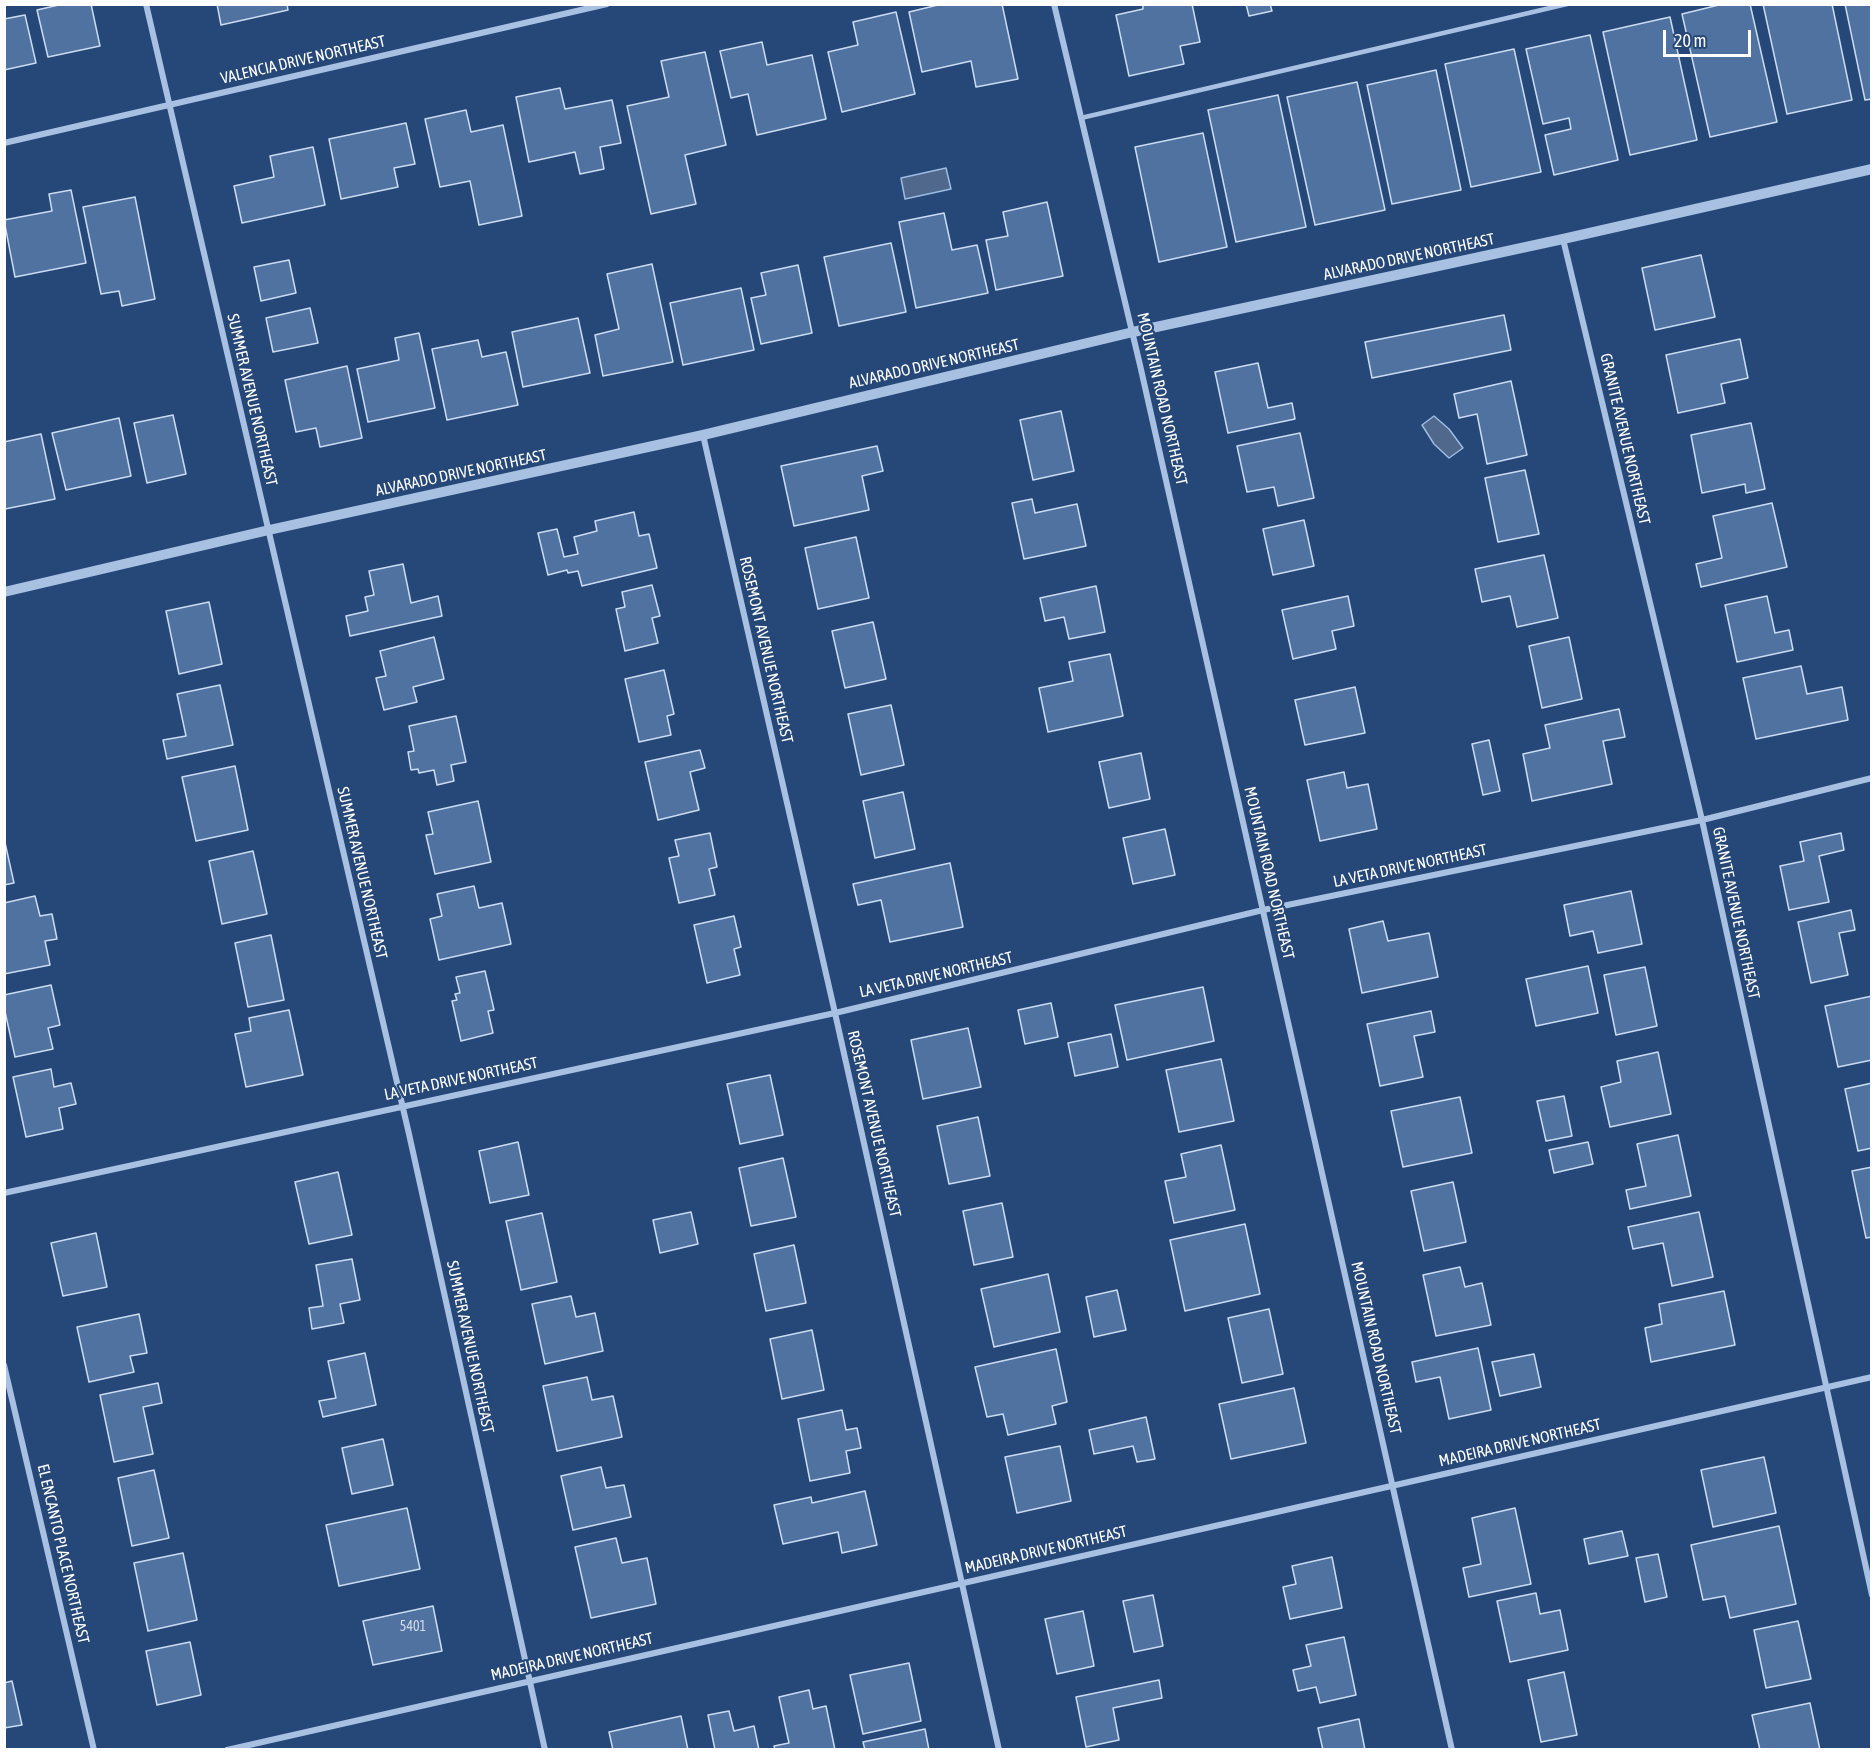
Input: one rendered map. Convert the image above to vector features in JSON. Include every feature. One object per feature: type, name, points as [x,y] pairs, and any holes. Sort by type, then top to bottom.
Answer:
[{"type":"street","name":"SUMMER AVENUE NORTHEAST","points":[[146,4],[402,1106],[545,1749]]},
{"type":"street","name":"VALENCIA DRIVE NORTHEAST","points":[[4,143],[607,4]]},
{"type":"street","name":"MOUNTAIN ROAD NORTHEAST","points":[[1054,4],[1132,332],[1452,1749]]},
{"type":"street","name":"ALVARADO DRIVE NORTHEAST","points":[[4,592],[269,530],[703,435],[1132,332],[1563,239],[1872,169]]},
{"type":"street","name":"GRANITE AVENUE NORTHEAST","points":[[1563,239],[1702,820],[1872,1594]]},
{"type":"street","name":"ROSEMONT AVENUE NORTHEAST","points":[[703,435],[999,1749]]},
{"type":"street","name":"LA VETA DRIVE NORTHEAST","points":[[4,1192],[835,1013],[1263,910],[1702,820],[1872,778]]},
{"type":"street","name":"EL ENCANTO PLACE NORTHEAST","points":[[4,1365],[94,1749]]},
{"type":"street","name":"MADEIRA DRIVE NORTHEAST","points":[[227,1749],[1872,1377]]},
{"type":"lane","points":[[1081,118],[1567,4]]},
{"type":"water","points":[[946,168],[951,189],[905,199],[901,178]]},
{"type":"water","points":[[1434,416],[1449,429],[1463,448],[1449,458],[1434,444],[1422,425]]},
{"type":"building","points":[[63,4],[91,4],[100,46],[48,57],[37,10]]},
{"type":"building","points":[[217,4],[287,4],[288,10],[221,25]]},
{"type":"building","points":[[942,4],[1002,4],[1018,79],[976,87],[971,61],[922,72],[909,12]]},
{"type":"building","points":[[1143,4],[1192,4],[1200,42],[1180,46],[1184,64],[1129,76],[1116,15],[1143,9]]},
{"type":"building","points":[[1246,4],[1270,4],[1272,11],[1249,16]]},
{"type":"building","points":[[1723,4],[1750,4],[1777,122],[1710,137],[1682,14]]},
{"type":"building","points":[[1763,4],[1832,4],[1852,100],[1787,114]]},
{"type":"building","points":[[1845,4],[1872,4],[1872,99],[1865,100]]},
{"type":"building","points":[[896,12],[915,94],[842,112],[828,52],[858,45],[853,22]]},
{"type":"building","points":[[25,15],[36,63],[4,70],[4,19]]},
{"type":"building","points":[[1670,17],[1697,140],[1630,155],[1603,32]]},
{"type":"building","points":[[1590,35],[1618,160],[1554,175],[1545,135],[1571,129],[1569,118],[1543,124],[1526,49]]},
{"type":"building","points":[[762,42],[767,65],[812,55],[826,119],[757,135],[748,94],[731,98],[720,51]]},
{"type":"building","points":[[1514,49],[1541,172],[1471,187],[1445,64]]},
{"type":"building","points":[[705,52],[726,145],[685,155],[696,204],[651,214],[627,106],[669,97],[661,61]]},
{"type":"building","points":[[1436,70],[1461,190],[1392,204],[1367,85]]},
{"type":"building","points":[[1357,82],[1385,210],[1315,225],[1287,97]]},
{"type":"building","points":[[560,88],[565,109],[612,100],[621,143],[600,147],[604,169],[580,174],[575,152],[529,162],[516,97]]},
{"type":"building","points":[[1278,95],[1306,227],[1236,242],[1208,110]]},
{"type":"building","points":[[466,110],[471,132],[503,125],[522,216],[479,225],[470,181],[440,187],[425,119]]},
{"type":"building","points":[[406,123],[415,164],[394,168],[398,187],[341,199],[329,139]]},
{"type":"building","points":[[1203,133],[1227,247],[1159,262],[1135,147]]},
{"type":"building","points":[[313,147],[325,205],[242,223],[234,186],[274,177],[270,156]]},
{"type":"building","points":[[71,190],[86,263],[15,277],[4,220],[52,211],[49,194]]},
{"type":"building","points":[[135,197],[155,299],[122,306],[119,291],[101,294],[83,207]]},
{"type":"building","points":[[1047,202],[1063,276],[996,290],[986,240],[1008,236],[1003,212]]},
{"type":"building","points":[[944,213],[952,250],[977,245],[988,293],[916,308],[899,222]]},
{"type":"building","points":[[891,243],[906,312],[839,326],[824,257]]},
{"type":"building","points":[[1701,255],[1715,317],[1655,330],[1642,268]]},
{"type":"building","points":[[289,260],[296,293],[261,301],[254,267]]},
{"type":"building","points":[[652,264],[673,362],[603,376],[595,335],[619,329],[607,274]]},
{"type":"building","points":[[798,265],[812,333],[761,344],[751,298],[766,295],[761,273]]},
{"type":"building","points":[[741,288],[754,350],[683,365],[670,303]]},
{"type":"building","points":[[310,308],[318,343],[273,352],[266,318]]},
{"type":"building","points":[[1504,315],[1511,350],[1372,378],[1365,342]]},
{"type":"building","points":[[578,318],[590,373],[523,387],[512,332]]},
{"type":"building","points":[[419,333],[435,408],[368,422],[357,369],[399,360],[395,338]]},
{"type":"building","points":[[1740,339],[1748,378],[1721,384],[1725,403],[1678,413],[1666,355]]},
{"type":"building","points":[[478,340],[482,357],[506,352],[518,405],[447,420],[432,349]]},
{"type":"building","points":[[1258,363],[1268,408],[1292,403],[1295,419],[1228,433],[1215,372]]},
{"type":"building","points":[[347,366],[362,438],[320,447],[316,428],[296,432],[285,380]]},
{"type":"building","points":[[1511,381],[1527,455],[1487,464],[1477,414],[1459,418],[1454,394]]},
{"type":"building","points":[[1061,411],[1074,471],[1033,480],[1020,420]]},
{"type":"building","points":[[173,415],[186,474],[147,483],[134,423]]},
{"type":"building","points":[[119,418],[131,476],[66,490],[52,433]]},
{"type":"building","points":[[1751,423],[1765,489],[1746,493],[1745,484],[1702,493],[1691,435]]},
{"type":"building","points":[[1300,433],[1314,498],[1278,506],[1274,487],[1247,492],[1237,446]]},
{"type":"building","points":[[41,434],[55,499],[5,509],[4,442]]},
{"type":"building","points":[[877,446],[883,471],[862,476],[869,510],[794,526],[781,466]]},
{"type":"building","points":[[1525,470],[1539,534],[1498,542],[1485,478]]},
{"type":"building","points":[[1032,499],[1035,513],[1077,504],[1086,546],[1024,559],[1012,503]]},
{"type":"building","points":[[1772,503],[1787,567],[1701,587],[1696,564],[1722,558],[1713,516]]},
{"type":"building","points":[[634,512],[639,536],[649,534],[657,568],[582,586],[578,571],[568,573],[567,570],[548,575],[538,533],[557,529],[564,557],[578,554],[574,537],[597,531],[595,521]]},
{"type":"building","points":[[1304,520],[1314,566],[1273,575],[1263,529]]},
{"type":"building","points":[[856,537],[869,598],[818,609],[805,548]]},
{"type":"building","points":[[1544,555],[1558,618],[1517,627],[1510,596],[1482,602],[1475,569]]},
{"type":"building","points":[[403,564],[411,603],[438,596],[442,616],[350,636],[346,616],[368,611],[365,597],[374,595],[369,571]]},
{"type":"building","points":[[652,585],[660,616],[652,618],[658,643],[625,651],[616,609],[625,607],[622,592]]},
{"type":"building","points":[[1096,586],[1105,632],[1069,639],[1064,617],[1045,621],[1040,598]]},
{"type":"building","points":[[1348,596],[1354,626],[1332,631],[1336,649],[1293,659],[1282,610]]},
{"type":"building","points":[[1767,596],[1775,633],[1789,630],[1793,650],[1737,662],[1725,605]]},
{"type":"building","points":[[209,602],[222,664],[179,674],[166,611]]},
{"type":"building","points":[[873,622],[886,679],[845,688],[832,631]]},
{"type":"building","points":[[434,637],[444,679],[413,687],[417,702],[384,710],[376,678],[386,676],[380,651]]},
{"type":"building","points":[[1569,637],[1582,699],[1542,708],[1529,646]]},
{"type":"building","points":[[1110,654],[1123,716],[1048,732],[1039,688],[1073,681],[1069,662]]},
{"type":"building","points":[[1801,666],[1807,694],[1842,687],[1848,720],[1756,739],[1743,678]]},
{"type":"building","points":[[664,670],[674,714],[667,716],[671,735],[639,742],[625,679]]},
{"type":"building","points":[[220,685],[233,745],[167,759],[163,740],[186,736],[177,694]]},
{"type":"building","points":[[1355,687],[1365,733],[1305,745],[1295,700]]},
{"type":"building","points":[[891,705],[904,765],[861,775],[848,714]]},
{"type":"building","points":[[1619,709],[1625,737],[1603,741],[1612,784],[1532,801],[1523,754],[1550,748],[1545,725]]},
{"type":"building","points":[[456,716],[466,762],[451,765],[454,781],[437,785],[434,770],[419,773],[418,769],[411,770],[408,752],[414,751],[409,726]]},
{"type":"building","points":[[1489,740],[1500,791],[1483,795],[1472,744]]},
{"type":"building","points":[[700,750],[705,768],[690,772],[699,810],[658,820],[645,762]]},
{"type":"building","points":[[1141,753],[1150,799],[1109,808],[1099,762]]},
{"type":"building","points":[[235,766],[248,830],[196,841],[182,777]]},
{"type":"building","points":[[1344,772],[1347,788],[1368,784],[1377,829],[1320,841],[1307,780]]},
{"type":"building","points":[[903,792],[915,849],[875,858],[863,801]]},
{"type":"building","points":[[478,801],[491,862],[435,874],[426,835],[433,834],[428,812]]},
{"type":"building","points":[[1165,829],[1175,875],[1133,884],[1123,838]]},
{"type":"building","points":[[710,833],[717,867],[709,869],[715,895],[679,903],[669,858],[679,856],[675,840]]},
{"type":"building","points":[[1841,833],[1844,850],[1819,856],[1829,902],[1789,910],[1780,866],[1804,861],[1800,842]]},
{"type":"building","points":[[4,838],[14,883],[4,885]]},
{"type":"building","points":[[253,851],[267,914],[222,924],[209,861]]},
{"type":"building","points":[[950,863],[963,927],[890,942],[881,900],[858,905],[853,884]]},
{"type":"building","points":[[474,886],[479,908],[502,903],[511,944],[439,960],[430,919],[442,916],[437,894]]},
{"type":"building","points":[[1631,891],[1642,944],[1598,953],[1593,931],[1570,936],[1564,905]]},
{"type":"building","points":[[35,896],[40,916],[52,914],[57,939],[45,941],[50,965],[4,974],[4,903]]},
{"type":"building","points":[[1851,910],[1855,930],[1839,933],[1848,975],[1811,983],[1798,922]]},
{"type":"building","points":[[734,916],[741,947],[734,949],[740,975],[707,983],[694,925]]},
{"type":"building","points":[[1383,921],[1388,941],[1429,933],[1438,977],[1362,993],[1349,929]]},
{"type":"building","points":[[271,935],[284,1000],[248,1007],[235,943]]},
{"type":"building","points":[[1588,966],[1598,1013],[1536,1026],[1526,979]]},
{"type":"building","points":[[1645,967],[1657,1026],[1616,1035],[1604,975]]},
{"type":"building","points":[[485,971],[494,1010],[488,1011],[493,1033],[461,1041],[452,1001],[457,1000],[455,994],[460,993],[456,977]]},
{"type":"building","points":[[51,985],[60,1025],[48,1028],[53,1049],[15,1057],[4,1007],[4,995]]},
{"type":"building","points":[[1203,987],[1214,1041],[1127,1060],[1115,1005]]},
{"type":"building","points":[[1872,996],[1872,1060],[1838,1067],[1825,1006]]},
{"type":"building","points":[[1051,1003],[1058,1037],[1025,1044],[1018,1010]]},
{"type":"building","points":[[289,1010],[303,1075],[246,1087],[235,1034],[251,1031],[249,1018]]},
{"type":"building","points":[[1431,1011],[1435,1032],[1414,1036],[1423,1077],[1380,1086],[1367,1024]]},
{"type":"building","points":[[968,1028],[981,1087],[923,1099],[911,1040]]},
{"type":"building","points":[[1111,1034],[1118,1067],[1075,1076],[1068,1043]]},
{"type":"building","points":[[1658,1052],[1671,1114],[1610,1127],[1601,1087],[1621,1082],[1617,1061]]},
{"type":"building","points":[[1221,1059],[1234,1121],[1179,1132],[1166,1070]]},
{"type":"building","points":[[51,1069],[54,1087],[71,1083],[76,1104],[59,1108],[63,1129],[26,1137],[13,1077]]},
{"type":"building","points":[[770,1075],[783,1135],[740,1144],[727,1084]]},
{"type":"building","points":[[1872,1083],[1872,1148],[1858,1151],[1845,1089]]},
{"type":"building","points":[[1564,1096],[1572,1136],[1546,1141],[1537,1101]]},
{"type":"building","points":[[1460,1097],[1472,1153],[1403,1167],[1391,1111]]},
{"type":"building","points":[[978,1117],[990,1176],[949,1184],[937,1126]]},
{"type":"building","points":[[1678,1135],[1691,1196],[1630,1209],[1626,1190],[1646,1186],[1637,1144]]},
{"type":"building","points":[[518,1142],[529,1195],[490,1203],[479,1151]]},
{"type":"building","points":[[1588,1142],[1593,1164],[1554,1173],[1549,1150]]},
{"type":"building","points":[[1221,1145],[1235,1210],[1174,1223],[1165,1181],[1186,1177],[1181,1154]]},
{"type":"building","points":[[783,1158],[796,1217],[751,1226],[739,1168]]},
{"type":"building","points":[[1872,1167],[1872,1237],[1866,1238],[1852,1171]]},
{"type":"building","points":[[338,1172],[352,1235],[309,1244],[295,1182]]},
{"type":"building","points":[[1453,1182],[1466,1242],[1424,1251],[1411,1191]]},
{"type":"building","points":[[1002,1203],[1013,1257],[974,1265],[963,1211]]},
{"type":"building","points":[[691,1212],[698,1244],[660,1253],[653,1220]]},
{"type":"building","points":[[1699,1212],[1713,1277],[1672,1286],[1663,1243],[1633,1249],[1628,1227]]},
{"type":"building","points":[[542,1213],[557,1282],[521,1290],[506,1221]]},
{"type":"building","points":[[1245,1224],[1260,1294],[1185,1311],[1170,1240]]},
{"type":"building","points":[[96,1233],[107,1287],[63,1296],[51,1243]]},
{"type":"building","points":[[794,1245],[806,1303],[766,1311],[754,1254]]},
{"type":"building","points":[[352,1259],[360,1300],[340,1304],[344,1323],[312,1329],[309,1308],[323,1306],[316,1265]]},
{"type":"building","points":[[1460,1267],[1465,1287],[1482,1283],[1491,1325],[1436,1336],[1423,1275]]},
{"type":"building","points":[[1048,1274],[1060,1332],[994,1347],[981,1289]]},
{"type":"building","points":[[1117,1290],[1126,1330],[1094,1337],[1086,1297]]},
{"type":"building","points":[[1724,1291],[1735,1345],[1651,1362],[1645,1328],[1662,1324],[1659,1304]]},
{"type":"building","points":[[571,1296],[576,1317],[595,1313],[603,1351],[545,1364],[532,1304]]},
{"type":"building","points":[[1269,1309],[1283,1374],[1242,1383],[1228,1318]]},
{"type":"building","points":[[139,1314],[147,1353],[130,1356],[134,1372],[89,1382],[77,1327]]},
{"type":"building","points":[[812,1330],[824,1390],[782,1399],[770,1339]]},
{"type":"building","points":[[1478,1348],[1491,1410],[1449,1419],[1440,1377],[1416,1382],[1412,1362]]},
{"type":"building","points":[[1056,1349],[1067,1402],[1052,1406],[1056,1424],[1008,1435],[1003,1414],[987,1417],[975,1367]]},
{"type":"building","points":[[365,1353],[376,1405],[323,1417],[319,1401],[336,1398],[328,1361]]},
{"type":"building","points":[[1534,1354],[1541,1387],[1500,1396],[1492,1362]]},
{"type":"building","points":[[587,1377],[592,1400],[613,1396],[622,1437],[557,1451],[543,1386]]},
{"type":"building","points":[[158,1383],[162,1403],[143,1407],[153,1454],[114,1462],[100,1395]]},
{"type":"building","points":[[1294,1388],[1306,1443],[1231,1459],[1219,1404]]},
{"type":"building","points":[[842,1410],[846,1430],[857,1428],[861,1448],[846,1451],[850,1473],[810,1481],[798,1419]]},
{"type":"building","points":[[1146,1417],[1155,1459],[1137,1462],[1133,1446],[1094,1454],[1089,1430]]},
{"type":"building","points":[[383,1439],[393,1485],[352,1494],[342,1448]]},
{"type":"building","points":[[1060,1446],[1071,1501],[1017,1513],[1005,1457]]},
{"type":"building","points":[[1764,1457],[1776,1513],[1713,1527],[1701,1470]]},
{"type":"building","points":[[601,1467],[606,1488],[624,1485],[631,1517],[573,1530],[561,1476]]},
{"type":"building","points":[[154,1470],[169,1538],[132,1546],[118,1478]]},
{"type":"building","points":[[865,1491],[877,1545],[842,1553],[838,1532],[783,1544],[774,1505],[811,1497],[812,1503]]},
{"type":"building","points":[[407,1508],[420,1569],[339,1586],[326,1525]]},
{"type":"building","points":[[1515,1508],[1531,1584],[1469,1597],[1463,1568],[1481,1564],[1472,1518]]},
{"type":"building","points":[[1779,1526],[1796,1604],[1730,1618],[1725,1596],[1703,1600],[1691,1545]]},
{"type":"building","points":[[1622,1531],[1628,1556],[1589,1564],[1584,1539]]},
{"type":"building","points":[[616,1538],[622,1563],[647,1558],[656,1604],[591,1618],[575,1547]]},
{"type":"building","points":[[183,1553],[197,1620],[148,1631],[134,1563]]},
{"type":"building","points":[[1658,1554],[1667,1597],[1645,1602],[1636,1558]]},
{"type":"building","points":[[1332,1557],[1342,1608],[1290,1619],[1283,1587],[1296,1584],[1292,1566]]},
{"type":"building","points":[[1536,1593],[1540,1614],[1560,1610],[1568,1650],[1510,1662],[1497,1601]]},
{"type":"building","points":[[1153,1595],[1163,1646],[1134,1652],[1123,1601]]},
{"type":"building","points":[[433,1606],[442,1651],[373,1665],[363,1621]]},
{"type":"building","points":[[1083,1611],[1094,1666],[1057,1674],[1045,1619]]},
{"type":"building","points":[[1798,1621],[1811,1679],[1766,1688],[1754,1630]]},
{"type":"building","points":[[1344,1637],[1356,1695],[1320,1703],[1316,1687],[1298,1691],[1293,1670],[1311,1666],[1306,1645]]},
{"type":"building","points":[[190,1642],[201,1695],[157,1705],[146,1651]]},
{"type":"building","points":[[909,1663],[921,1721],[863,1734],[850,1675]]},
{"type":"building","points":[[1564,1672],[1577,1735],[1541,1742],[1528,1680]]},
{"type":"building","points":[[1159,1680],[1162,1698],[1113,1708],[1119,1740],[1086,1747],[1076,1697]]},
{"type":"building","points":[[12,1681],[22,1725],[4,1728],[4,1683]]},
{"type":"building","points":[[809,1690],[813,1709],[826,1706],[835,1750],[775,1750],[774,1746],[789,1743],[779,1697]]},
{"type":"building","points":[[1810,1703],[1820,1750],[1760,1750],[1752,1715]]},
{"type":"building","points":[[729,1711],[734,1731],[754,1726],[759,1750],[715,1750],[708,1715]]},
{"type":"building","points":[[681,1716],[688,1750],[613,1750],[609,1732]]},
{"type":"building","points":[[1359,1719],[1365,1750],[1323,1750],[1318,1728]]},
{"type":"building","points":[[925,1729],[929,1750],[865,1750],[863,1742]]}]
